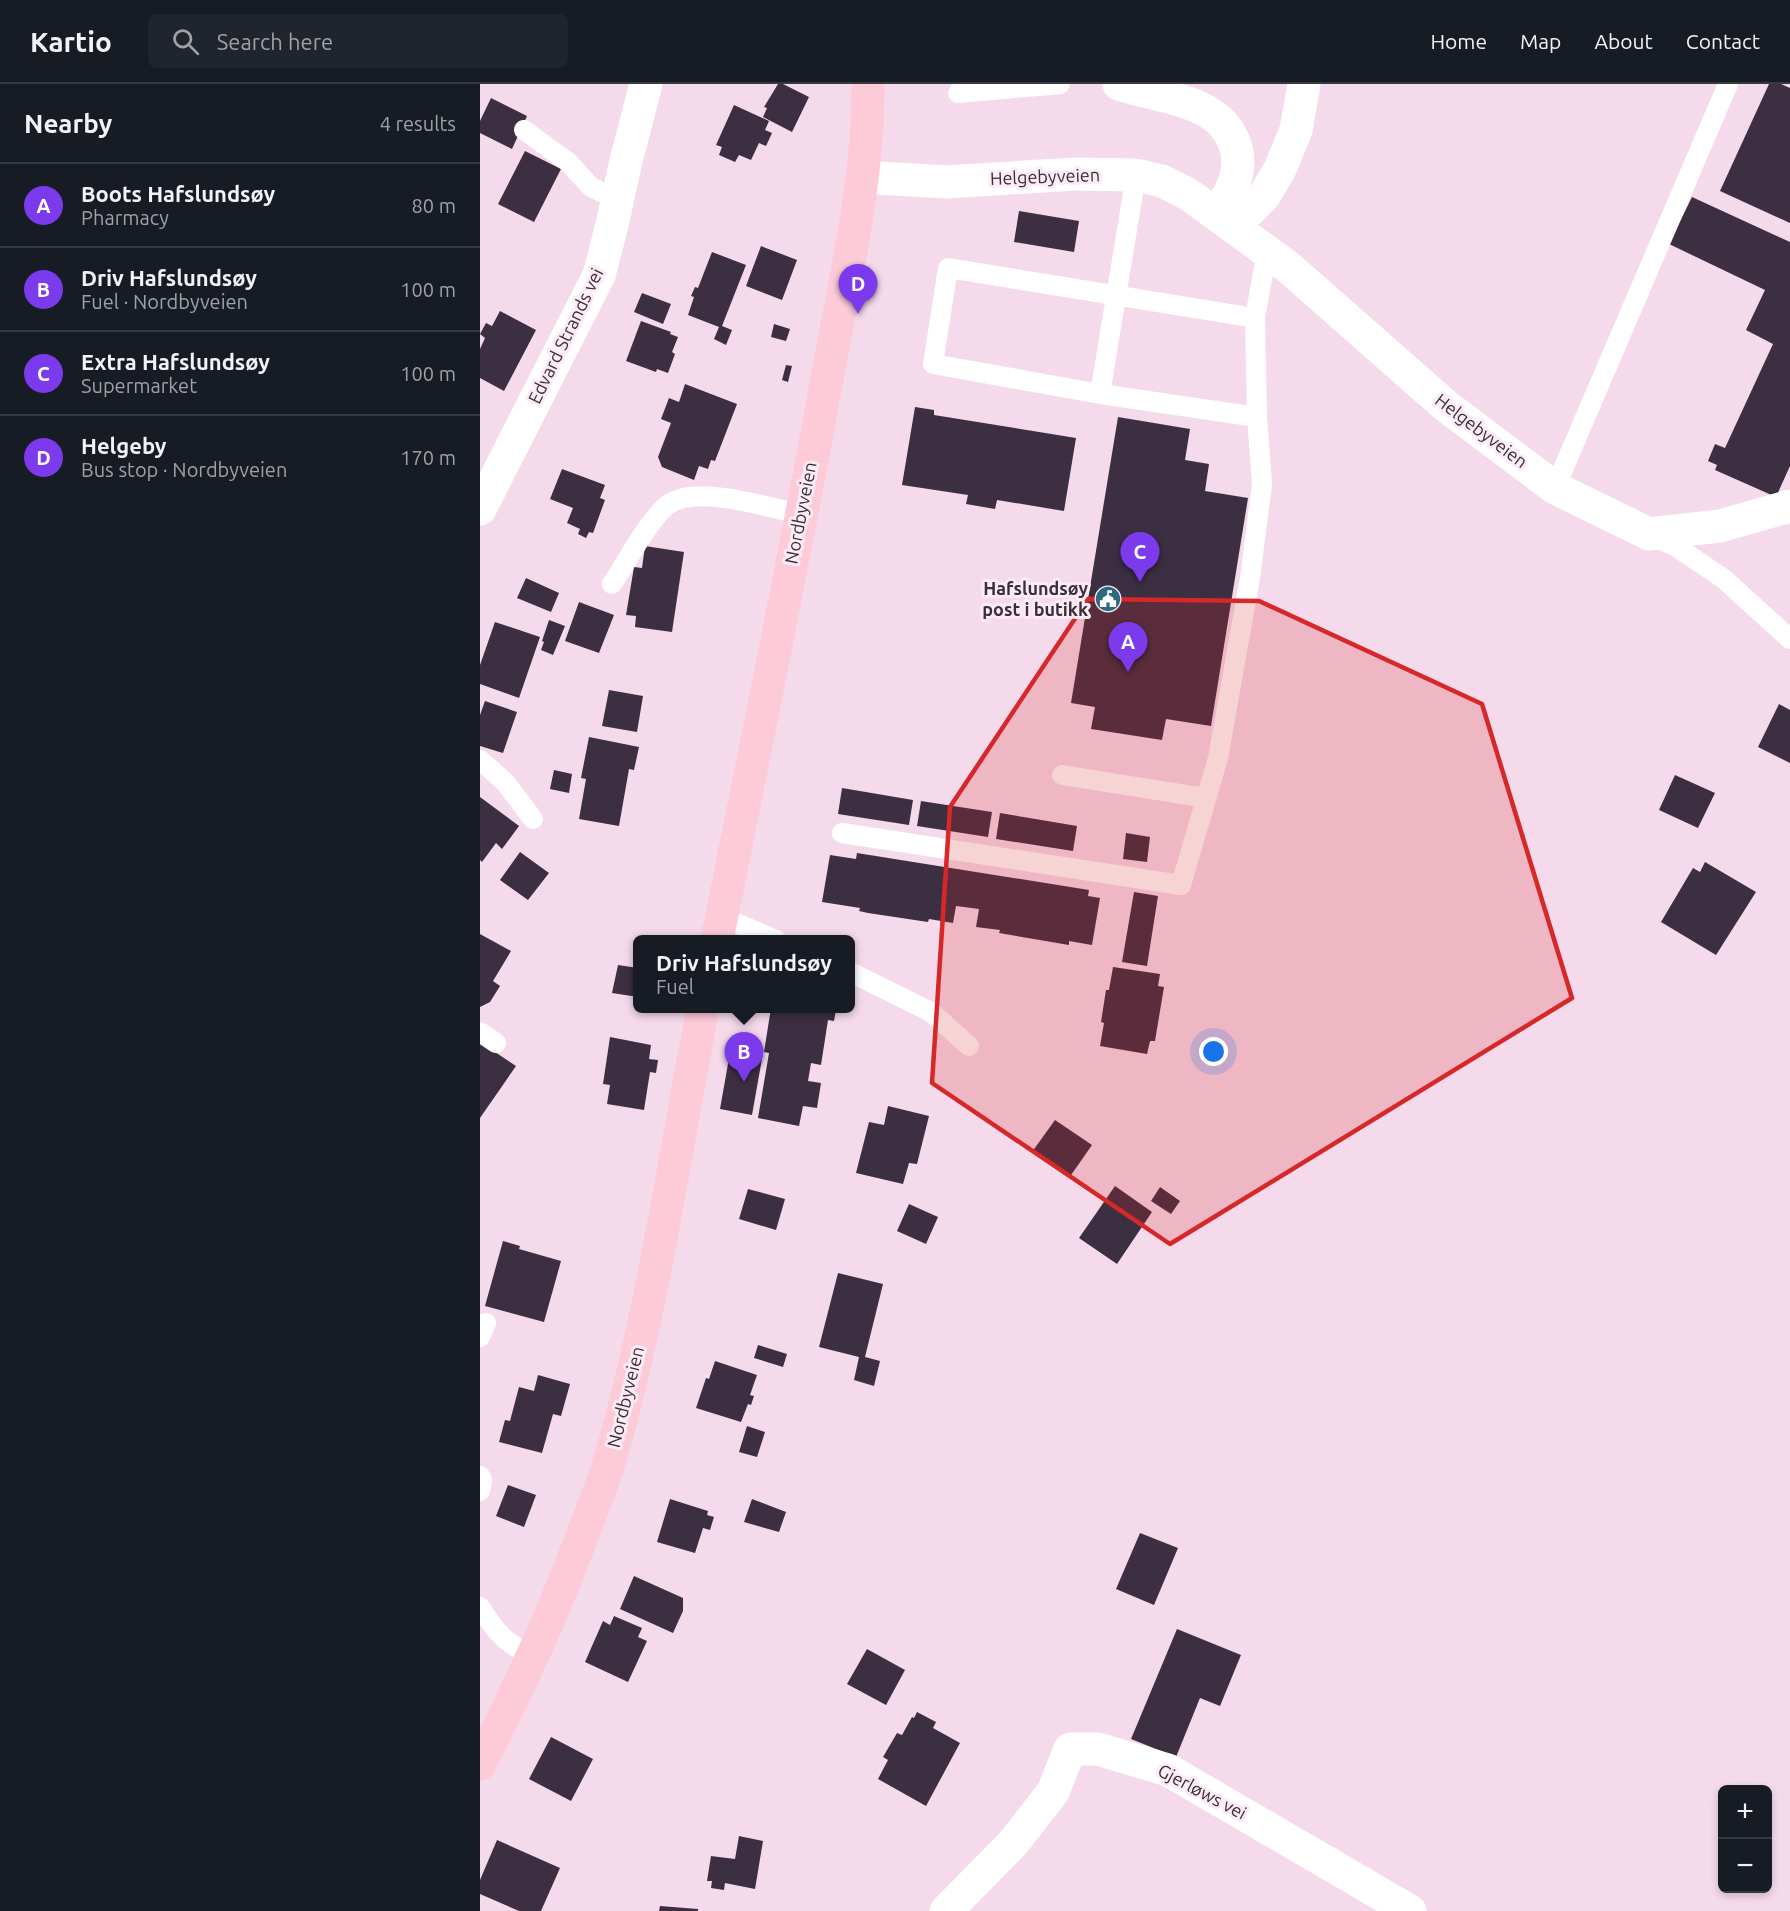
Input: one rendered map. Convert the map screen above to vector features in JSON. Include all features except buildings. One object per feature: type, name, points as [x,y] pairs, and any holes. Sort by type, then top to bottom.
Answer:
[{"type":"main road","name":"Nordbyveien","points":[[719,928],[801,514],[863,177],[869,111],[868,84]]},
{"type":"main road","name":"Nordbyveien","points":[[480,1764],[534,1655],[591,1513],[610,1458],[652,1286],[703,1013]]},
{"type":"street","name":"Edvard Strands vei","points":[[480,509],[581,312],[598,274],[646,84]]},
{"type":"street","points":[[1119,84],[1200,108],[1218,118],[1230,131],[1238,150],[1238,169],[1232,191],[1217,215]]},
{"type":"street","points":[[1217,215],[1250,210],[1264,196],[1280,170],[1296,130],[1304,84]]},
{"type":"street","name":"Helgebyveien","points":[[863,177],[945,182],[1075,174],[1136,175],[1162,181],[1188,194],[1287,266],[1446,406],[1555,488],[1649,534]]},
{"type":"street","points":[[1649,534],[1720,526],[1790,506]]},
{"type":"street","name":"Gjerløws vei","points":[[946,1911],[1013,1843],[1053,1792],[1070,1749],[1098,1749],[1168,1770],[1410,1911]]},
{"type":"lane","points":[[958,93],[1060,84]]},
{"type":"lane","points":[[1555,488],[1728,84]]},
{"type":"lane","points":[[524,130],[568,162],[591,187],[618,200]]},
{"type":"lane","points":[[1100,394],[1136,175]]},
{"type":"lane","points":[[842,833],[1181,885],[1220,747],[1250,578],[1262,484],[1257,417],[1255,318],[1267,251]]},
{"type":"lane","points":[[1255,318],[948,268],[933,364],[1100,394],[1257,417]]},
{"type":"lane","points":[[612,584],[651,524],[666,506],[680,498],[695,495],[716,496],[801,514]]},
{"type":"lane","points":[[1649,534],[1675,546],[1724,579],[1790,639]]},
{"type":"lane","points":[[480,760],[505,782],[533,819]]},
{"type":"lane","points":[[1062,776],[1206,798]]},
{"type":"lane","points":[[719,928],[755,935]]},
{"type":"lane","points":[[855,974],[931,1012],[969,1046]]},
{"type":"lane","points":[[480,1476],[482,1480],[480,1491]]},
{"type":"lane","points":[[480,1607],[493,1628],[516,1649],[534,1655]]},
{"type":"highlighted area","points":[[1088,599],[1259,601],[1482,704],[1572,998],[1170,1244],[932,1083],[950,807]]},
{"type":"place","name":"Helgeby","points":[[858,314]]},
{"type":"place","name":"Extra Hafslundsøy","points":[[1140,582]]},
{"type":"place","name":"Hafslundsøy post i butikk","points":[[1108,599]]},
{"type":"place","name":"Boots Hafslundsøy","points":[[1128,672]]},
{"type":"place","name":"Driv Hafslundsøy","points":[[744,1082]]}]
